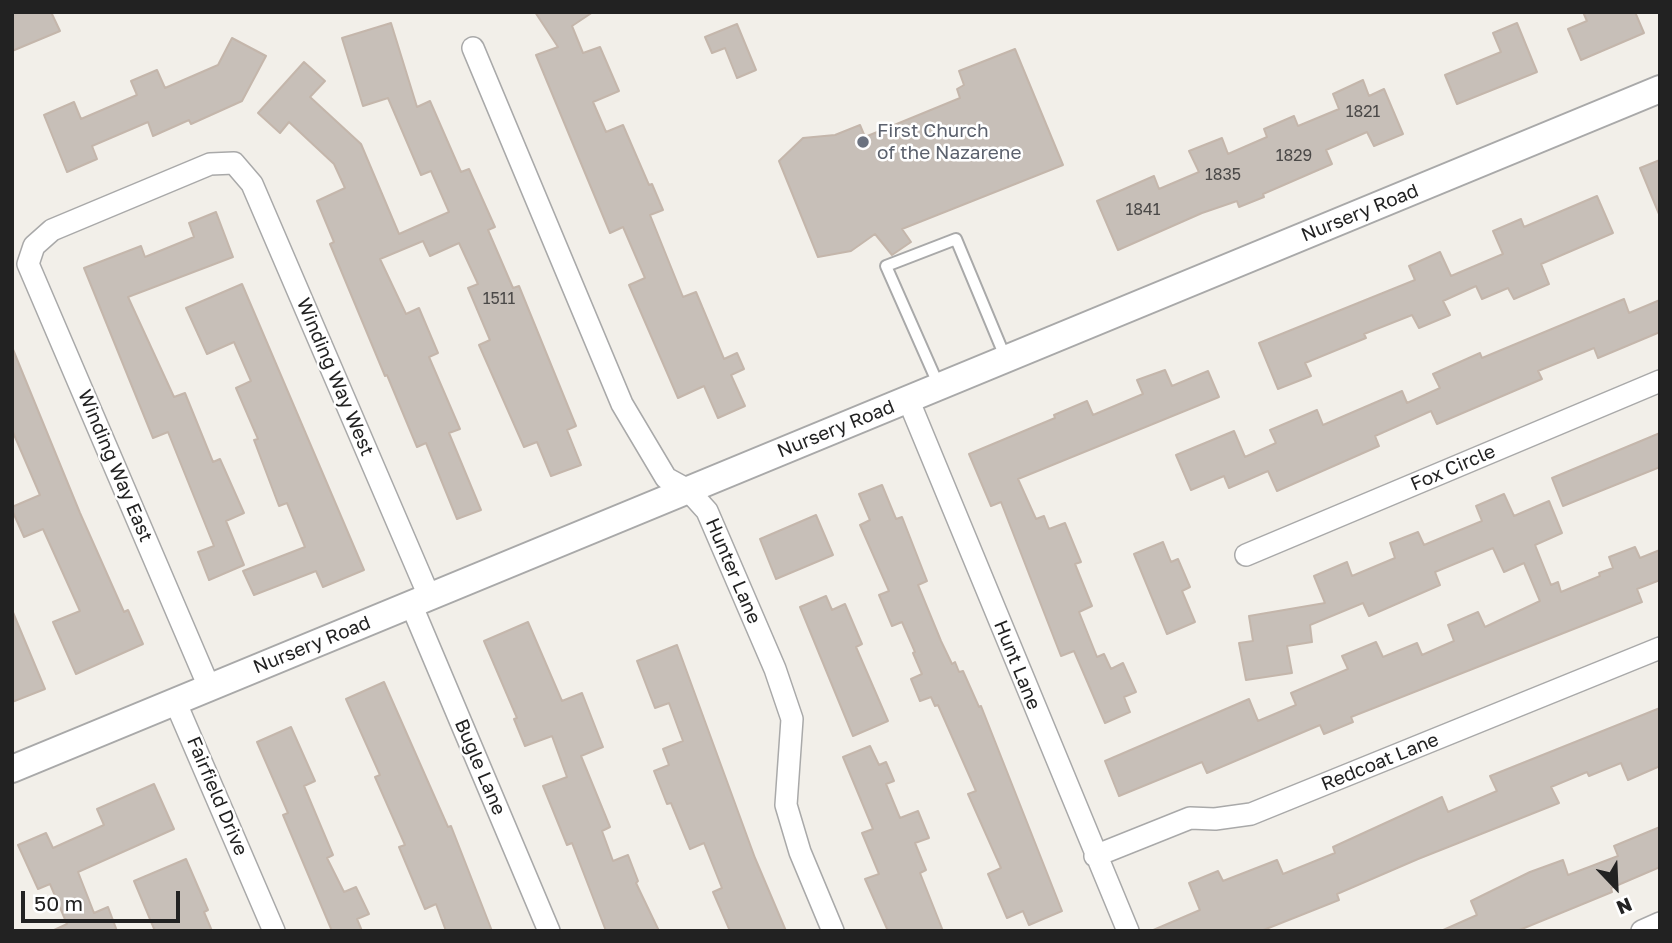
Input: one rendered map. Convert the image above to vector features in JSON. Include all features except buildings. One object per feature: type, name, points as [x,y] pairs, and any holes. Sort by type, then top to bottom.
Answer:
[{"type":"street","name":"Hunter Lane","points":[[473,48],[622,404],[666,478],[688,490],[707,510],[775,669],[792,719],[786,805],[800,852],[833,931]]},
{"type":"street","name":"Nursery Road","points":[[12,769],[1660,89]]},
{"type":"street","name":"Winding Way West","points":[[34,246],[52,230],[210,164],[234,163],[252,184],[420,600]]},
{"type":"street","name":"Winding Way East","points":[[34,246],[28,264],[209,687]]},
{"type":"street","name":"Fox Circle","points":[[1246,555],[1660,381]]},
{"type":"street","name":"Hunt Lane","points":[[908,399],[1128,931]]},
{"type":"street","name":"Bugle Lane","points":[[420,600],[549,931]]},
{"type":"street","name":"Redcoat Lane","points":[[1095,856],[1190,818],[1215,819],[1251,814],[1660,648]]},
{"type":"street","name":"Fairfield Drive","points":[[175,701],[274,931]]},
{"type":"street","points":[[1642,931],[1660,923]]},
{"type":"lane","points":[[939,386],[886,266],[956,239],[1006,359]]},
{"type":"place","name":"First Church of the Nazarene","points":[[863,142]]}]
